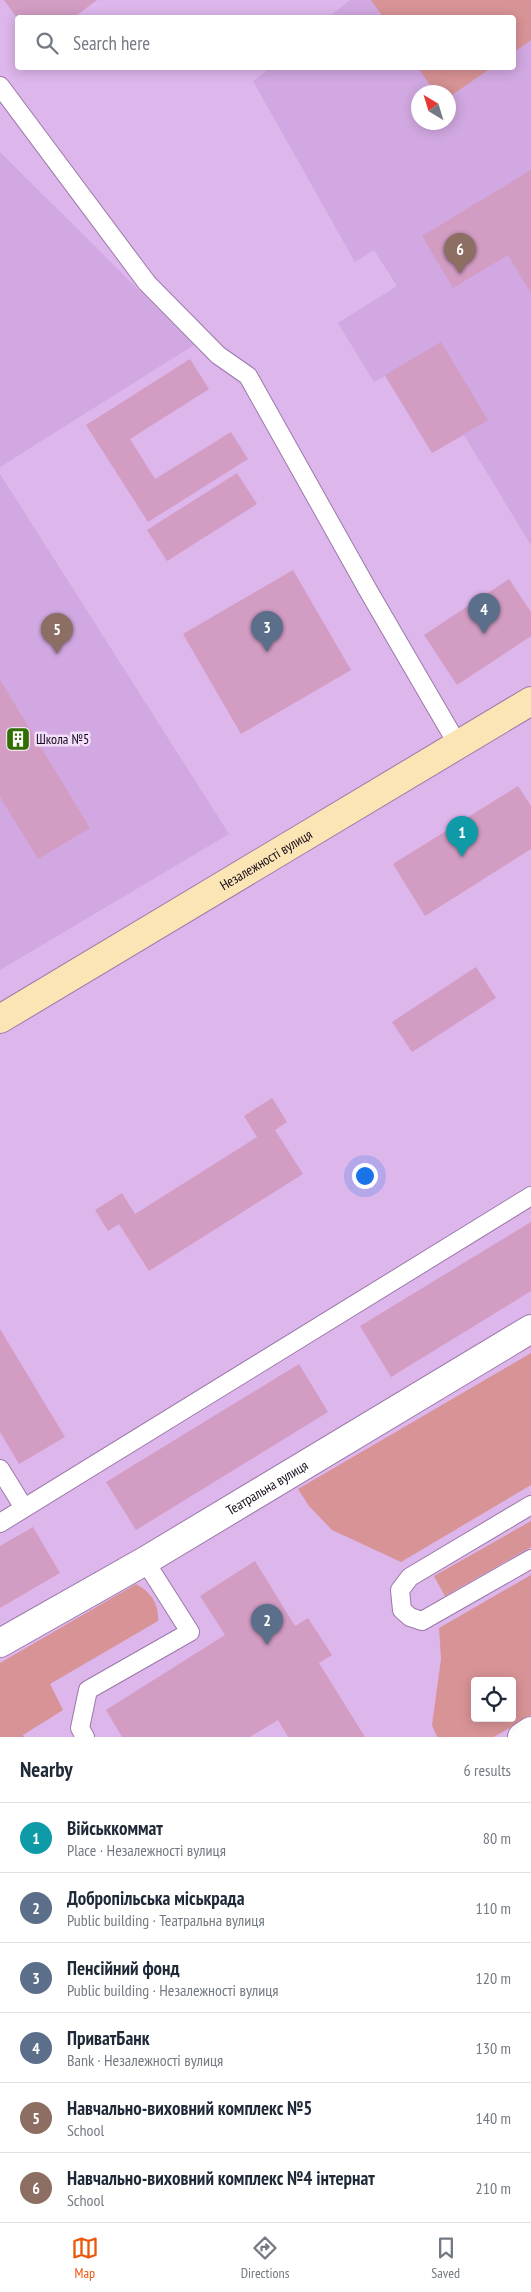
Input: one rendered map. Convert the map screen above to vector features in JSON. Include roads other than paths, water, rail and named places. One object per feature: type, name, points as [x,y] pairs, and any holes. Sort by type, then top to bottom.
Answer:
[{"type":"street","name":"Незалежності вулиця","points":[[0,1019],[531,701]]},
{"type":"street","name":"Театральна вулиця","points":[[0,1644],[145,1561],[531,1329]]},
{"type":"street","points":[[522,1737],[531,1732]]},
{"type":"lane","points":[[0,86],[147,282],[218,355],[248,376],[369,592],[458,745]]},
{"type":"lane","points":[[0,1523],[531,1196]]},
{"type":"lane","points":[[0,1469],[24,1508]]},
{"type":"lane","points":[[531,1505],[410,1577],[400,1590],[402,1610],[410,1617],[422,1622],[531,1559]]},
{"type":"lane","points":[[85,1737],[80,1728],[88,1690],[190,1632],[145,1561]]},
{"type":"place","name":"Навчально-виховний комплекс №4 інтернат","points":[[460,274]]},
{"type":"place","name":"ПриватБанк","points":[[484,634]]},
{"type":"place","name":"Пенсійний фонд","points":[[267,652]]},
{"type":"place","name":"Навчально-виховний комплекс №5","points":[[57,654]]},
{"type":"place","name":"Школа №5","points":[[18,739]]},
{"type":"place","name":"Військкоммат","points":[[462,857]]},
{"type":"place","name":"Добропільська міськрада","points":[[267,1645]]}]
